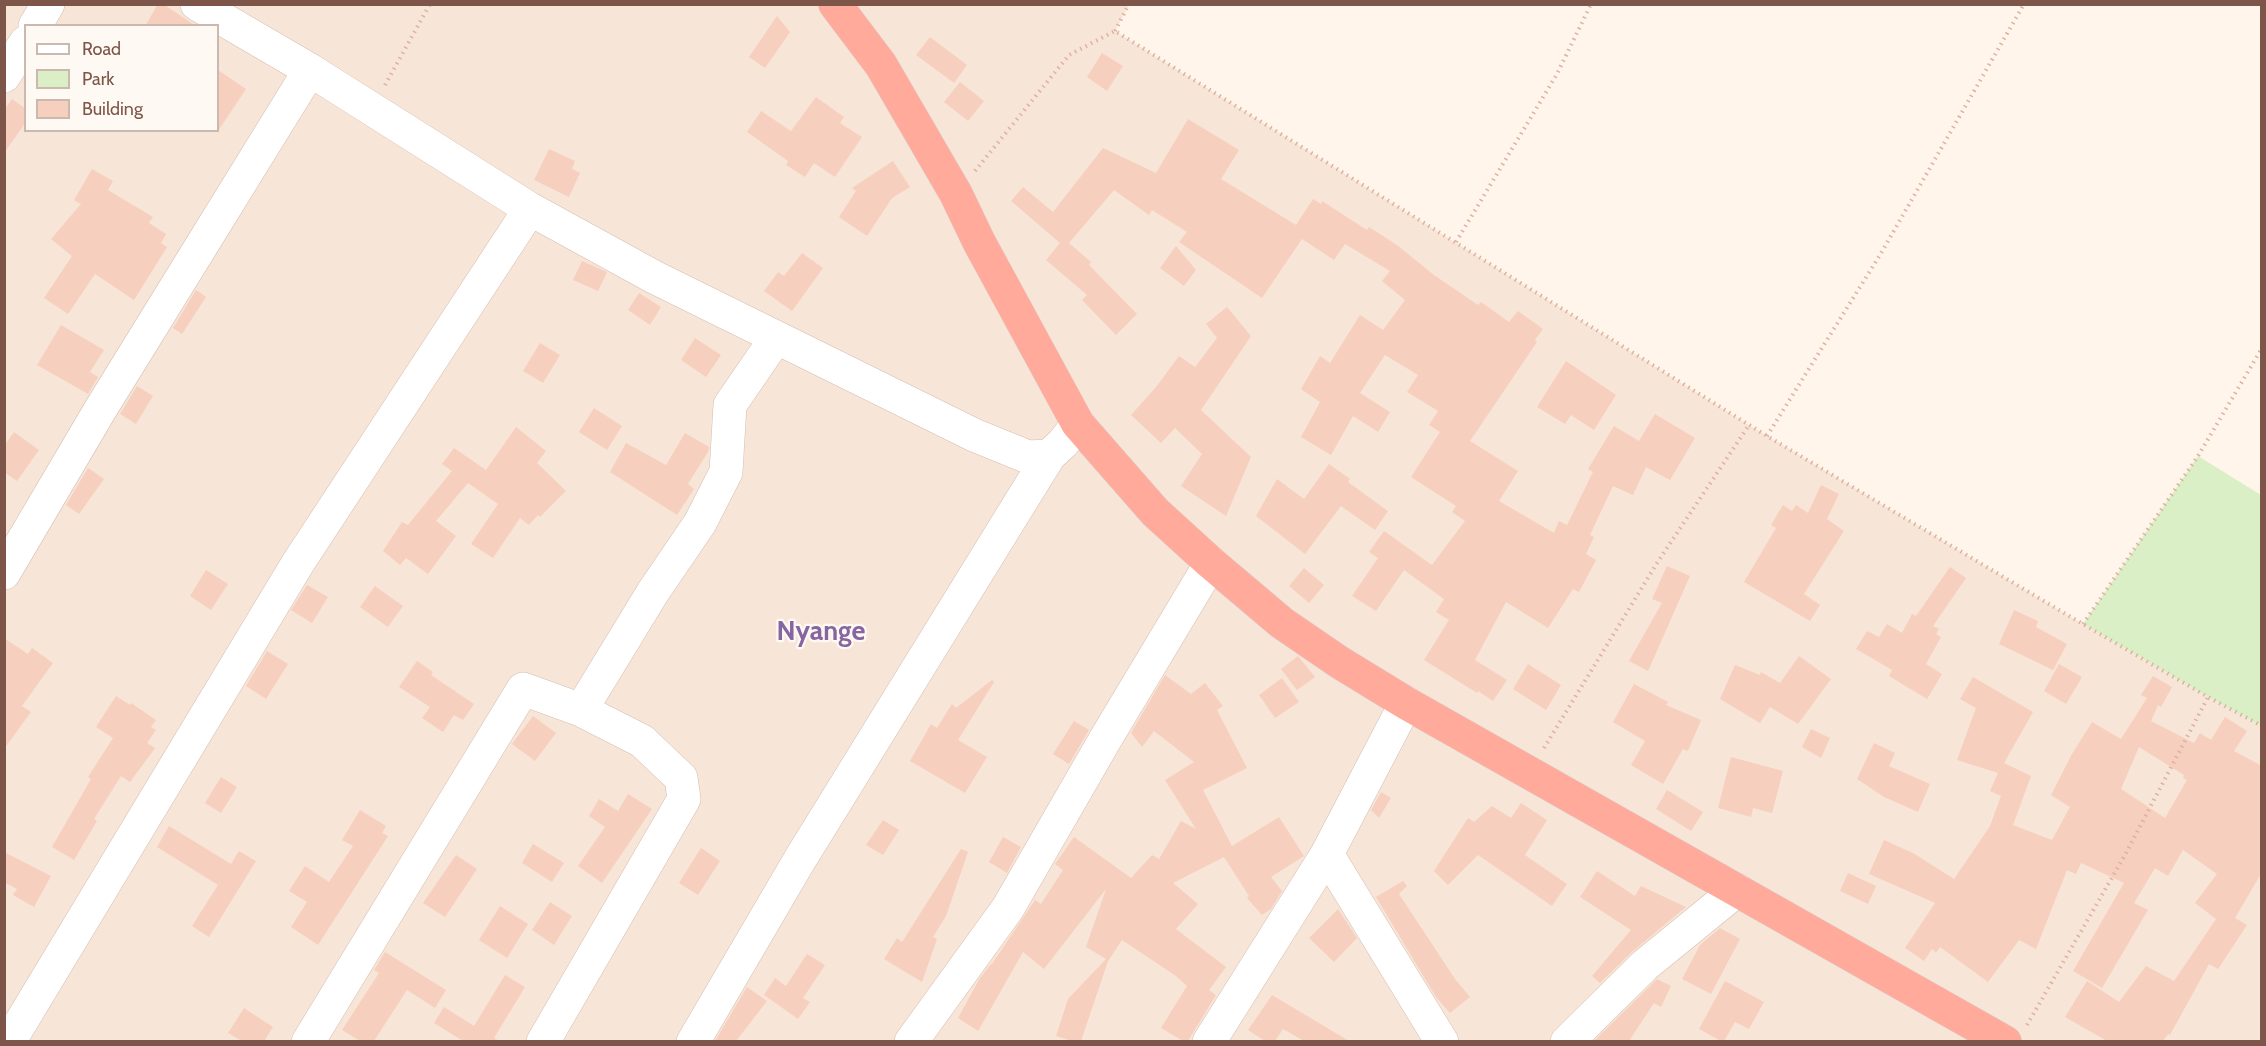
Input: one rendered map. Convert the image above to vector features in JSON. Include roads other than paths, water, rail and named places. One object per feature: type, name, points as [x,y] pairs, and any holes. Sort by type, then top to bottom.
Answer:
[{"type":"highway","points":[[836,4],[881,65],[956,194],[979,243],[1078,424],[1155,512],[1211,563],[1282,623],[1339,662],[1406,703],[1737,890],[2014,1037]]},
{"type":"street","points":[[37,24],[48,4]]},
{"type":"street","points":[[197,4],[372,108],[530,209],[654,277],[974,435],[1028,457],[1049,456]]},
{"type":"street","points":[[4,76],[24,45]]},
{"type":"street","points":[[4,573],[100,410],[310,70]]},
{"type":"street","points":[[9,1041],[298,563],[530,209]]},
{"type":"street","points":[[581,710],[653,592],[700,523],[726,472],[730,405],[776,338]]},
{"type":"street","points":[[693,1041],[799,861],[1049,456],[1078,424]]},
{"type":"street","points":[[911,1041],[1008,908],[1211,563]]},
{"type":"street","points":[[308,1041],[523,689],[581,710],[642,741],[681,778],[684,799],[543,1041]]},
{"type":"street","points":[[1209,1041],[1327,854],[1406,703]]},
{"type":"street","points":[[1327,854],[1442,1041]]},
{"type":"street","points":[[1567,1041],[1645,965],[1737,890]]},
{"type":"district","name":"Nyange","points":[[821,632]]}]
